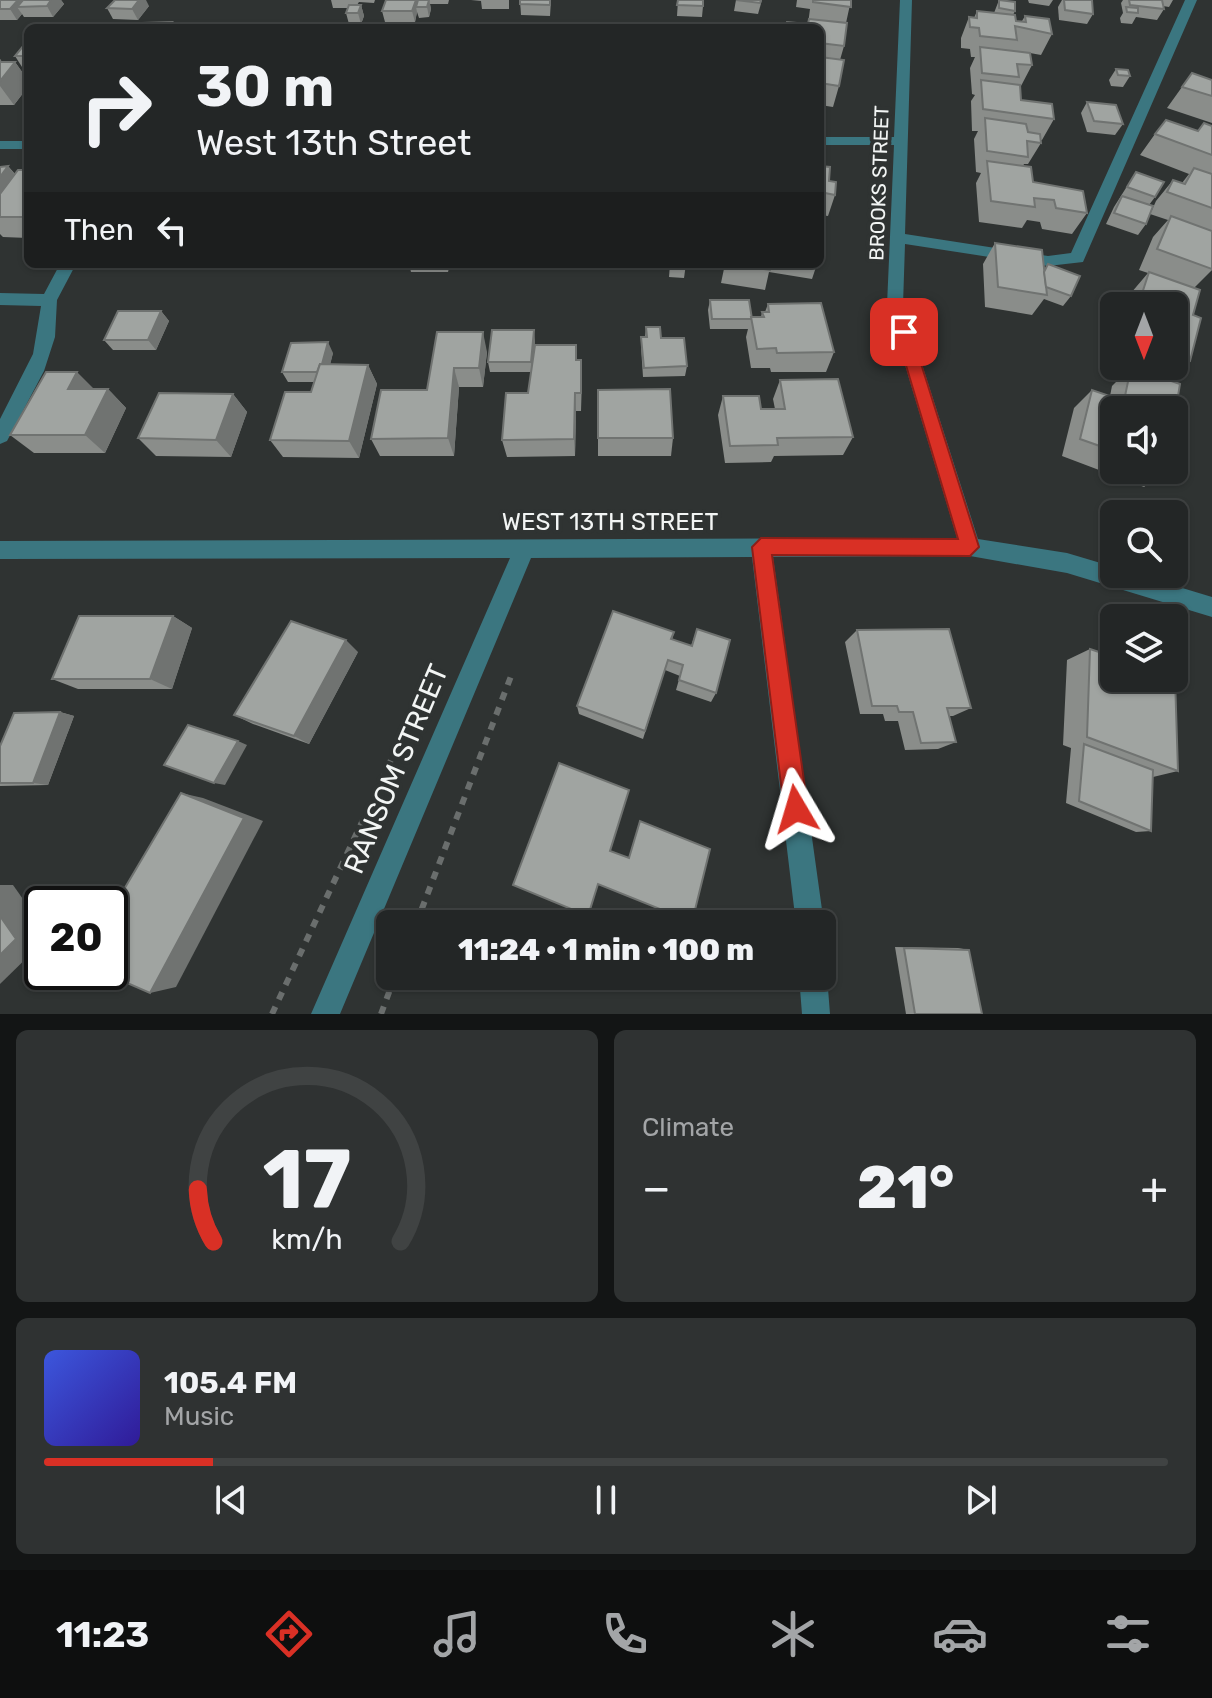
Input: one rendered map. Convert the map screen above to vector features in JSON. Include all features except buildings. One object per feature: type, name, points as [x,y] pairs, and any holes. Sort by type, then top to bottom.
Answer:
[{"type":"street","name":"BROOKS STREET","points":[[906,0],[895,305],[970,547]]},
{"type":"street","points":[[897,238],[1048,261],[1077,258],[1191,0]]},
{"type":"street","points":[[824,141],[900,141]]},
{"type":"street","points":[[0,145],[24,145]]},
{"type":"street","points":[[0,436],[32,381],[47,340],[49,300],[66,268]]},
{"type":"street","points":[[0,299],[49,300]]},
{"type":"street","points":[[761,547],[808,910]]},
{"type":"street","name":"WEST 13TH STREET","points":[[0,550],[970,547],[1032,555],[1091,569],[1212,607]]},
{"type":"street","name":"RANSOM STREET","points":[[325,1014],[524,549]]},
{"type":"street","points":[[814,990],[816,1014]]},
{"type":"path","points":[[381,1014],[390,990]]},
{"type":"route","points":[[796,809],[761,547],[970,547],[904,332]]}]
